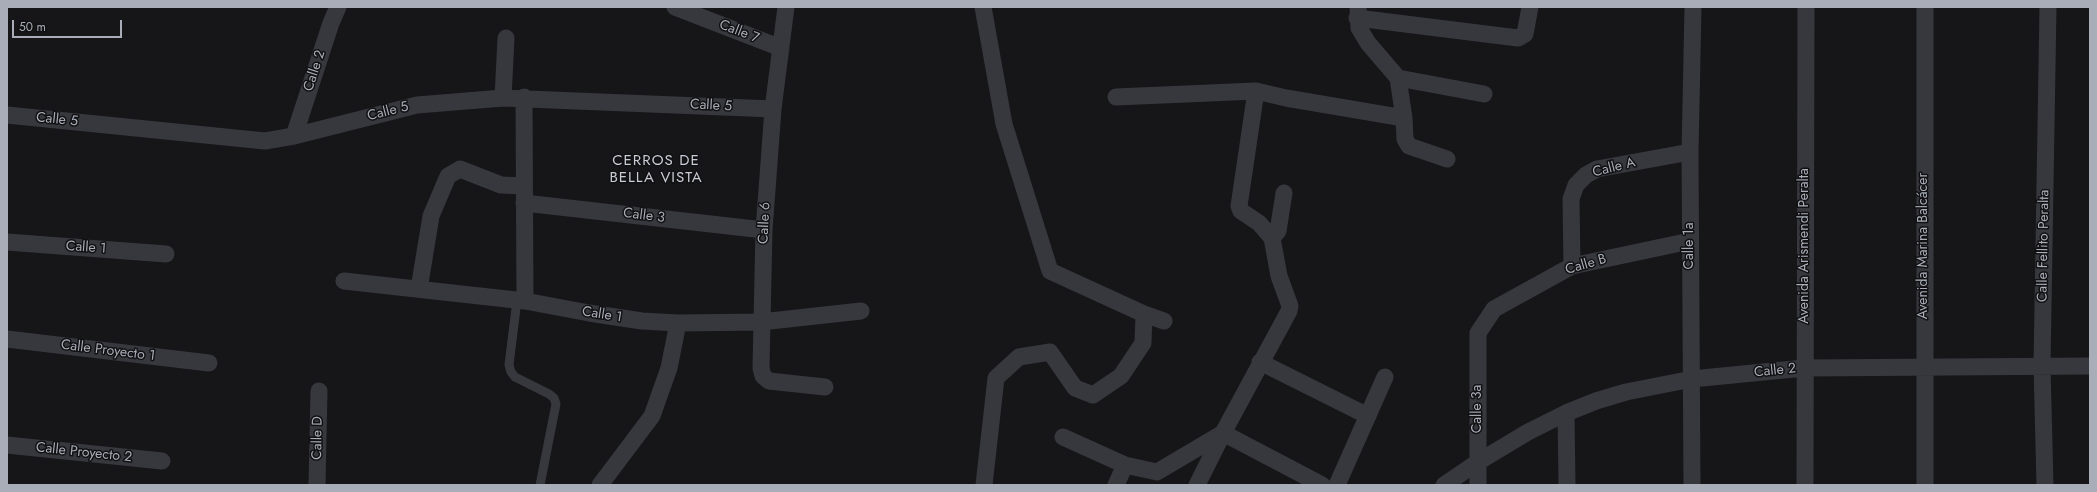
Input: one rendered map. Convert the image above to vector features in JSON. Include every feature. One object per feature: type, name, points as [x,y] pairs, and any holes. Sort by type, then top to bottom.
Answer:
[{"type":"street","name":"Calle 2","points":[[294,136],[331,23],[338,7]]},
{"type":"street","name":"Calle 7","points":[[675,7],[781,48]]},
{"type":"street","name":"Calle 6","points":[[786,7],[773,108],[764,230],[761,368],[763,376],[769,381],[825,387]]},
{"type":"street","points":[[983,7],[1004,124],[1050,270],[1144,314],[1164,321]]},
{"type":"street","points":[[1447,159],[1409,146],[1405,139],[1404,118],[1398,78],[1368,43],[1358,28],[1357,12],[1518,38],[1525,34],[1530,7]]},
{"type":"street","name":"Calle 1a","points":[[1692,485],[1690,152],[1693,7]]},
{"type":"street","name":"Avenida Arismendi Peralta","points":[[1805,485],[1804,368],[1806,7]]},
{"type":"street","name":"Avenida Marina Balcácer","points":[[1925,7],[1925,485]]},
{"type":"street","name":"Calle Fellito Peralta","points":[[2045,485],[2042,366],[2048,7]]},
{"type":"street","points":[[503,98],[506,38]]},
{"type":"street","points":[[1398,78],[1484,94]]},
{"type":"street","points":[[1116,97],[1256,91],[1286,98],[1404,118]]},
{"type":"street","points":[[1197,485],[1260,362],[1289,311],[1290,306],[1279,276],[1272,238],[1259,223],[1241,211],[1239,206],[1256,91]]},
{"type":"street","name":"Calle 5","points":[[7,115],[265,141],[294,136],[417,105],[503,98],[524,97],[773,108]]},
{"type":"street","points":[[521,300],[524,203],[524,97]]},
{"type":"street","name":"Calle A","points":[[1572,266],[1571,199],[1576,186],[1586,175],[1597,169],[1690,152]]},
{"type":"street","points":[[419,289],[431,216],[448,176],[460,169],[501,185],[524,186]]},
{"type":"street","points":[[1272,238],[1278,231],[1284,193]]},
{"type":"street","name":"Calle 3","points":[[524,203],[764,230]]},
{"type":"street","name":"Calle B","points":[[1478,333],[1494,309],[1572,266],[1690,241]]},
{"type":"street","name":"Calle 1","points":[[7,242],[166,254]]},
{"type":"street","name":"Calle 1","points":[[344,281],[521,300],[642,321],[678,323],[761,322],[861,311]]},
{"type":"street","points":[[984,485],[996,378],[1019,357],[1050,352],[1074,388],[1093,395],[1121,376],[1143,343],[1144,314]]},
{"type":"street","points":[[600,485],[652,416],[669,368],[678,323]]},
{"type":"street","name":"Calle 3a","points":[[1478,333],[1478,485]]},
{"type":"street","name":"Calle Proyecto 1","points":[[7,339],[209,364]]},
{"type":"street","points":[[1260,362],[1368,416]]},
{"type":"street","name":"Calle 2","points":[[1444,485],[1478,462],[1528,432],[1566,413],[1596,401],[1626,392],[1692,379],[1804,368],[2090,366]]},
{"type":"street","points":[[1337,485],[1385,377]]},
{"type":"street","name":"Calle D","points":[[317,485],[319,391]]},
{"type":"street","points":[[1566,413],[1567,485]]},
{"type":"street","points":[[1063,437],[1125,465],[1157,472],[1223,433]]},
{"type":"street","points":[[1223,433],[1322,485]]},
{"type":"street","name":"Calle Proyecto 2","points":[[7,445],[162,461]]},
{"type":"street","points":[[1116,485],[1125,465]]},
{"type":"lane","points":[[521,300],[509,365],[511,372],[516,377],[549,394],[554,398],[556,404],[540,485]]},
{"type":"district","name":"CERROS DE BELLA VISTA","points":[[656,170]]}]
